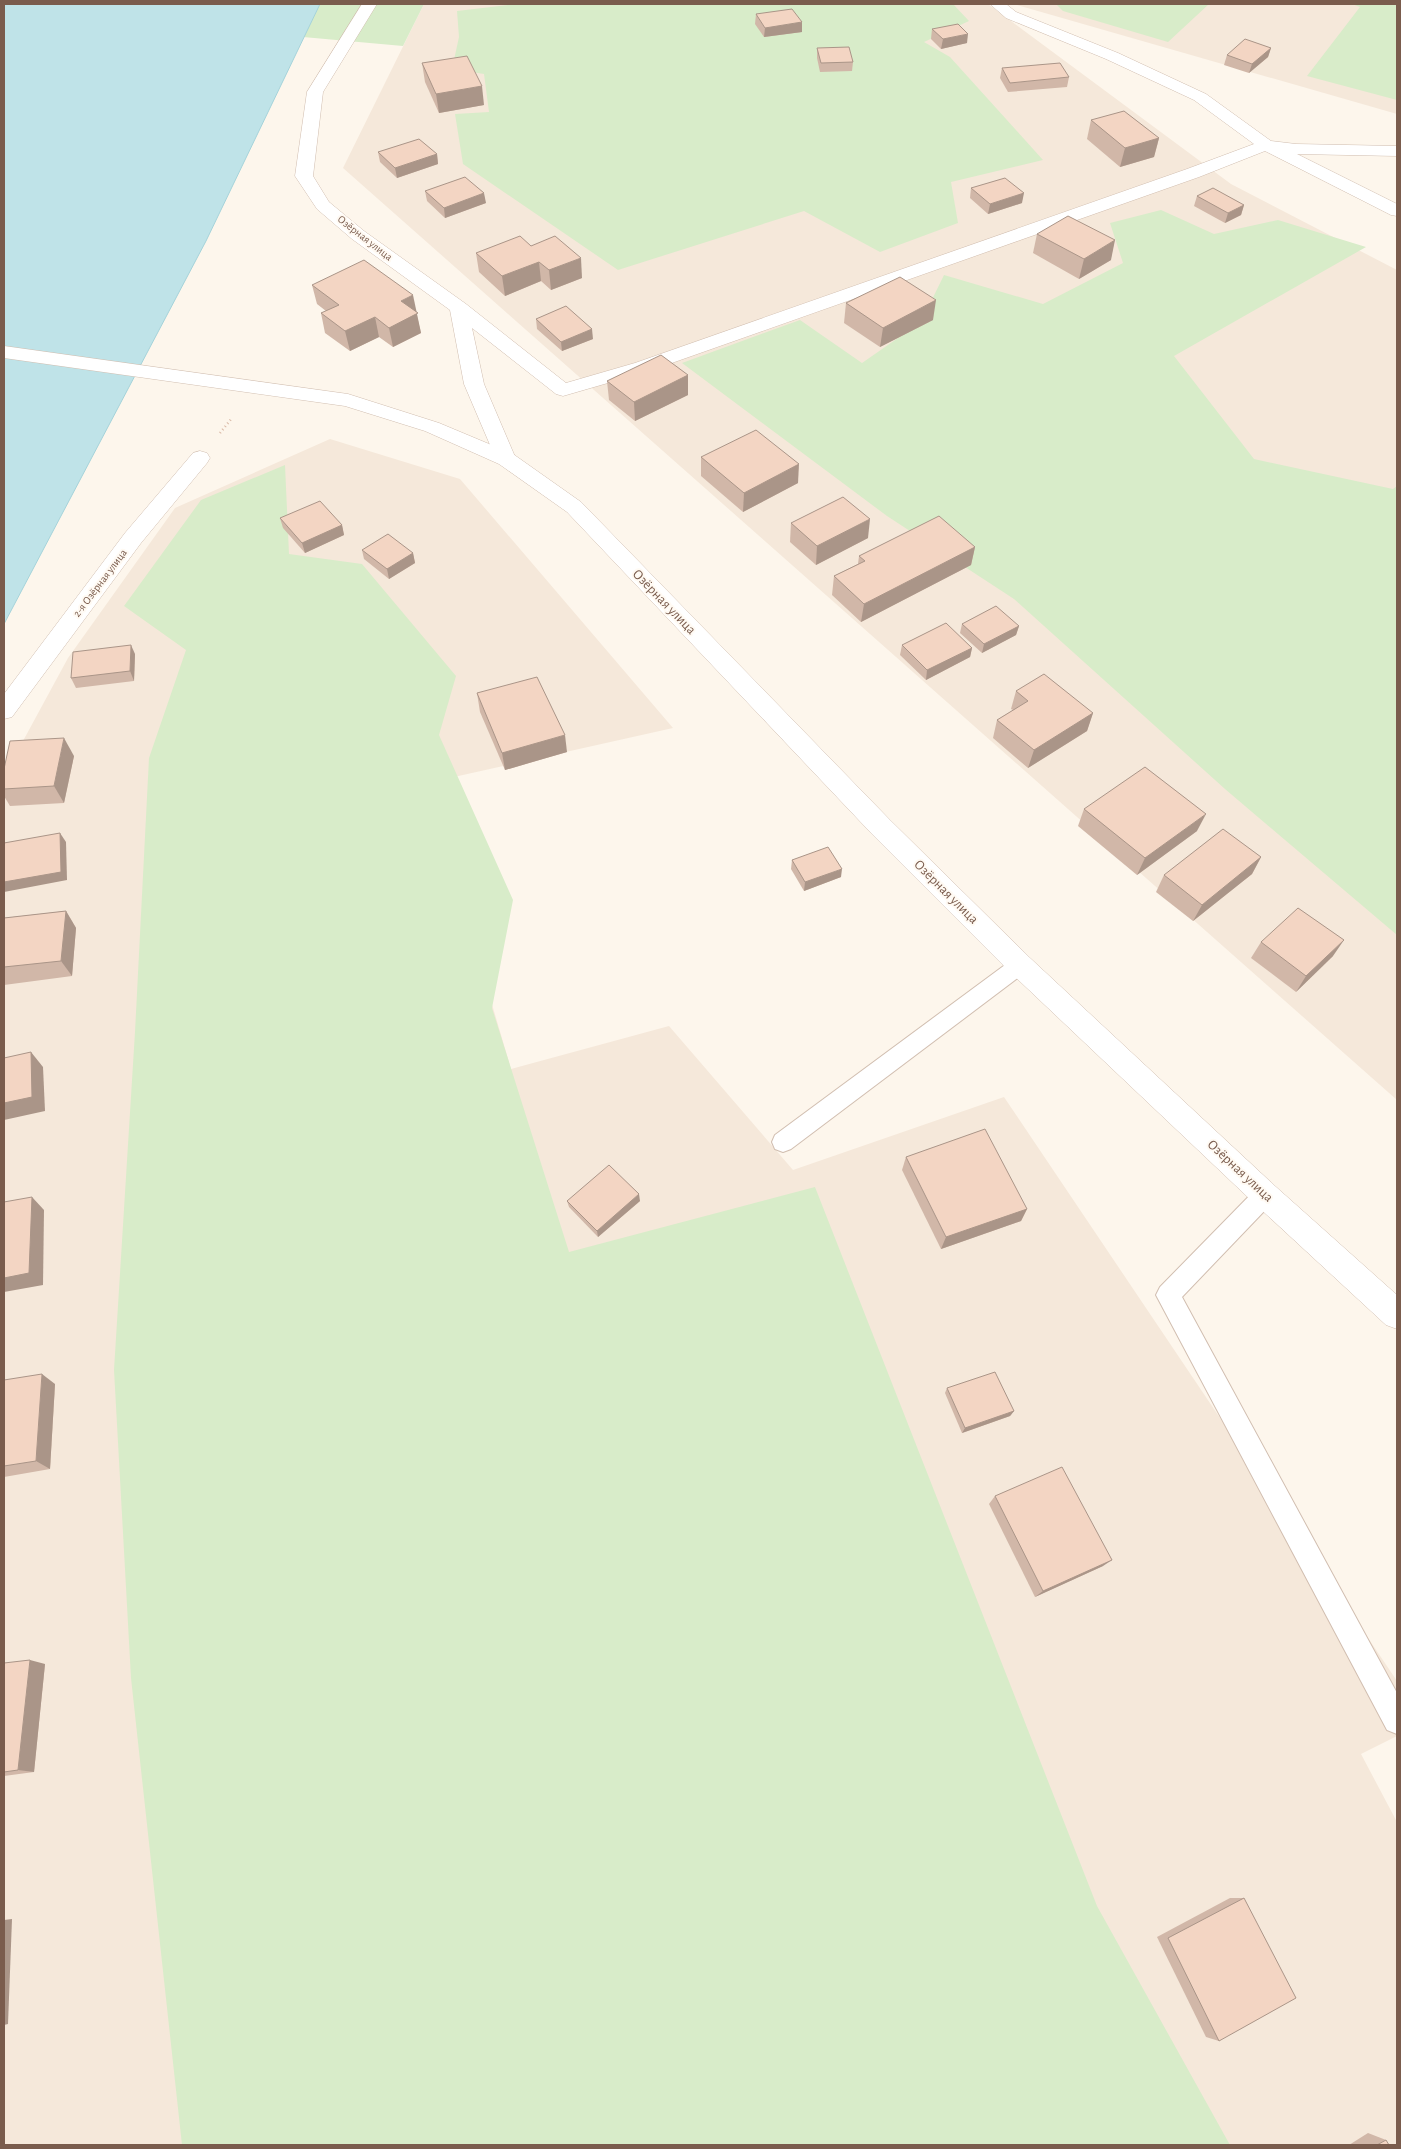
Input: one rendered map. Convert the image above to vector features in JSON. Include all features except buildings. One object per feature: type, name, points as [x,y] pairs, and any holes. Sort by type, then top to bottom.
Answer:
[{"type":"street","name":"Озёрная улица","points":[[369,4],[315,92],[304,176],[323,205],[358,235],[459,308],[563,390],[642,367],[1193,174],[1266,146]]},
{"type":"street","points":[[997,4],[1011,15],[1112,56],[1200,97],[1266,146],[1397,211]]},
{"type":"street","points":[[1266,146],[1296,149],[1397,151]]},
{"type":"street","points":[[459,308],[474,384],[506,459]]},
{"type":"street","name":"Озёрная улица","points":[[4,352],[348,400],[432,426],[506,459],[574,507],[881,827],[1020,965],[1264,1195],[1397,1315]]},
{"type":"street","name":"2-я Озёрная улица","points":[[4,711],[133,538],[200,458]]},
{"type":"lane","points":[[783,1142],[1020,965]]},
{"type":"lane","points":[[1264,1195],[1168,1295],[1397,1720]]},
{"type":"path","points":[[200,458],[257,387]]},
{"type":"shaded area","points":[[424,4],[988,4],[1231,184],[1397,270],[1397,1100],[343,168]]},
{"type":"shaded area","points":[[1013,4],[1397,4],[1397,114]]},
{"type":"shaded area","points":[[330,439],[460,479],[673,728],[427,783],[511,1069],[669,1026],[793,1170],[1004,1097],[1397,1681],[1397,1736],[1361,1754],[1397,1822],[1397,2145],[4,2145],[4,776],[68,658],[175,508]]},
{"type":"green space","points":[[320,4],[424,4],[403,46],[303,37]]},
{"type":"green space","points":[[516,4],[953,4],[969,21],[924,42],[950,57],[1043,160],[951,182],[958,223],[880,252],[804,211],[618,270],[463,164],[455,114],[489,112],[484,74],[452,69],[459,37],[457,11]]},
{"type":"green space","points":[[1056,4],[1209,4],[1168,42],[1063,11]]},
{"type":"green space","points":[[1352,4],[1397,4],[1397,100],[1307,76],[1360,7]]},
{"type":"green space","points":[[1161,210],[1214,234],[1278,220],[1366,247],[1174,356],[1254,459],[1393,489],[1397,486],[1397,935],[1225,789],[1014,599],[887,516],[682,363],[800,320],[862,363],[921,322],[944,275],[1043,304],[1123,263],[1110,223]]},
{"type":"green space","points":[[285,465],[289,554],[362,564],[456,676],[439,735],[513,900],[492,1008],[569,1252],[815,1187],[1097,1906],[1230,2145],[182,2145],[131,1678],[114,1370],[135,1032],[149,758],[186,650],[124,606],[201,500]]},
{"type":"water","points":[[4,4],[320,4],[206,241],[4,624]]}]
